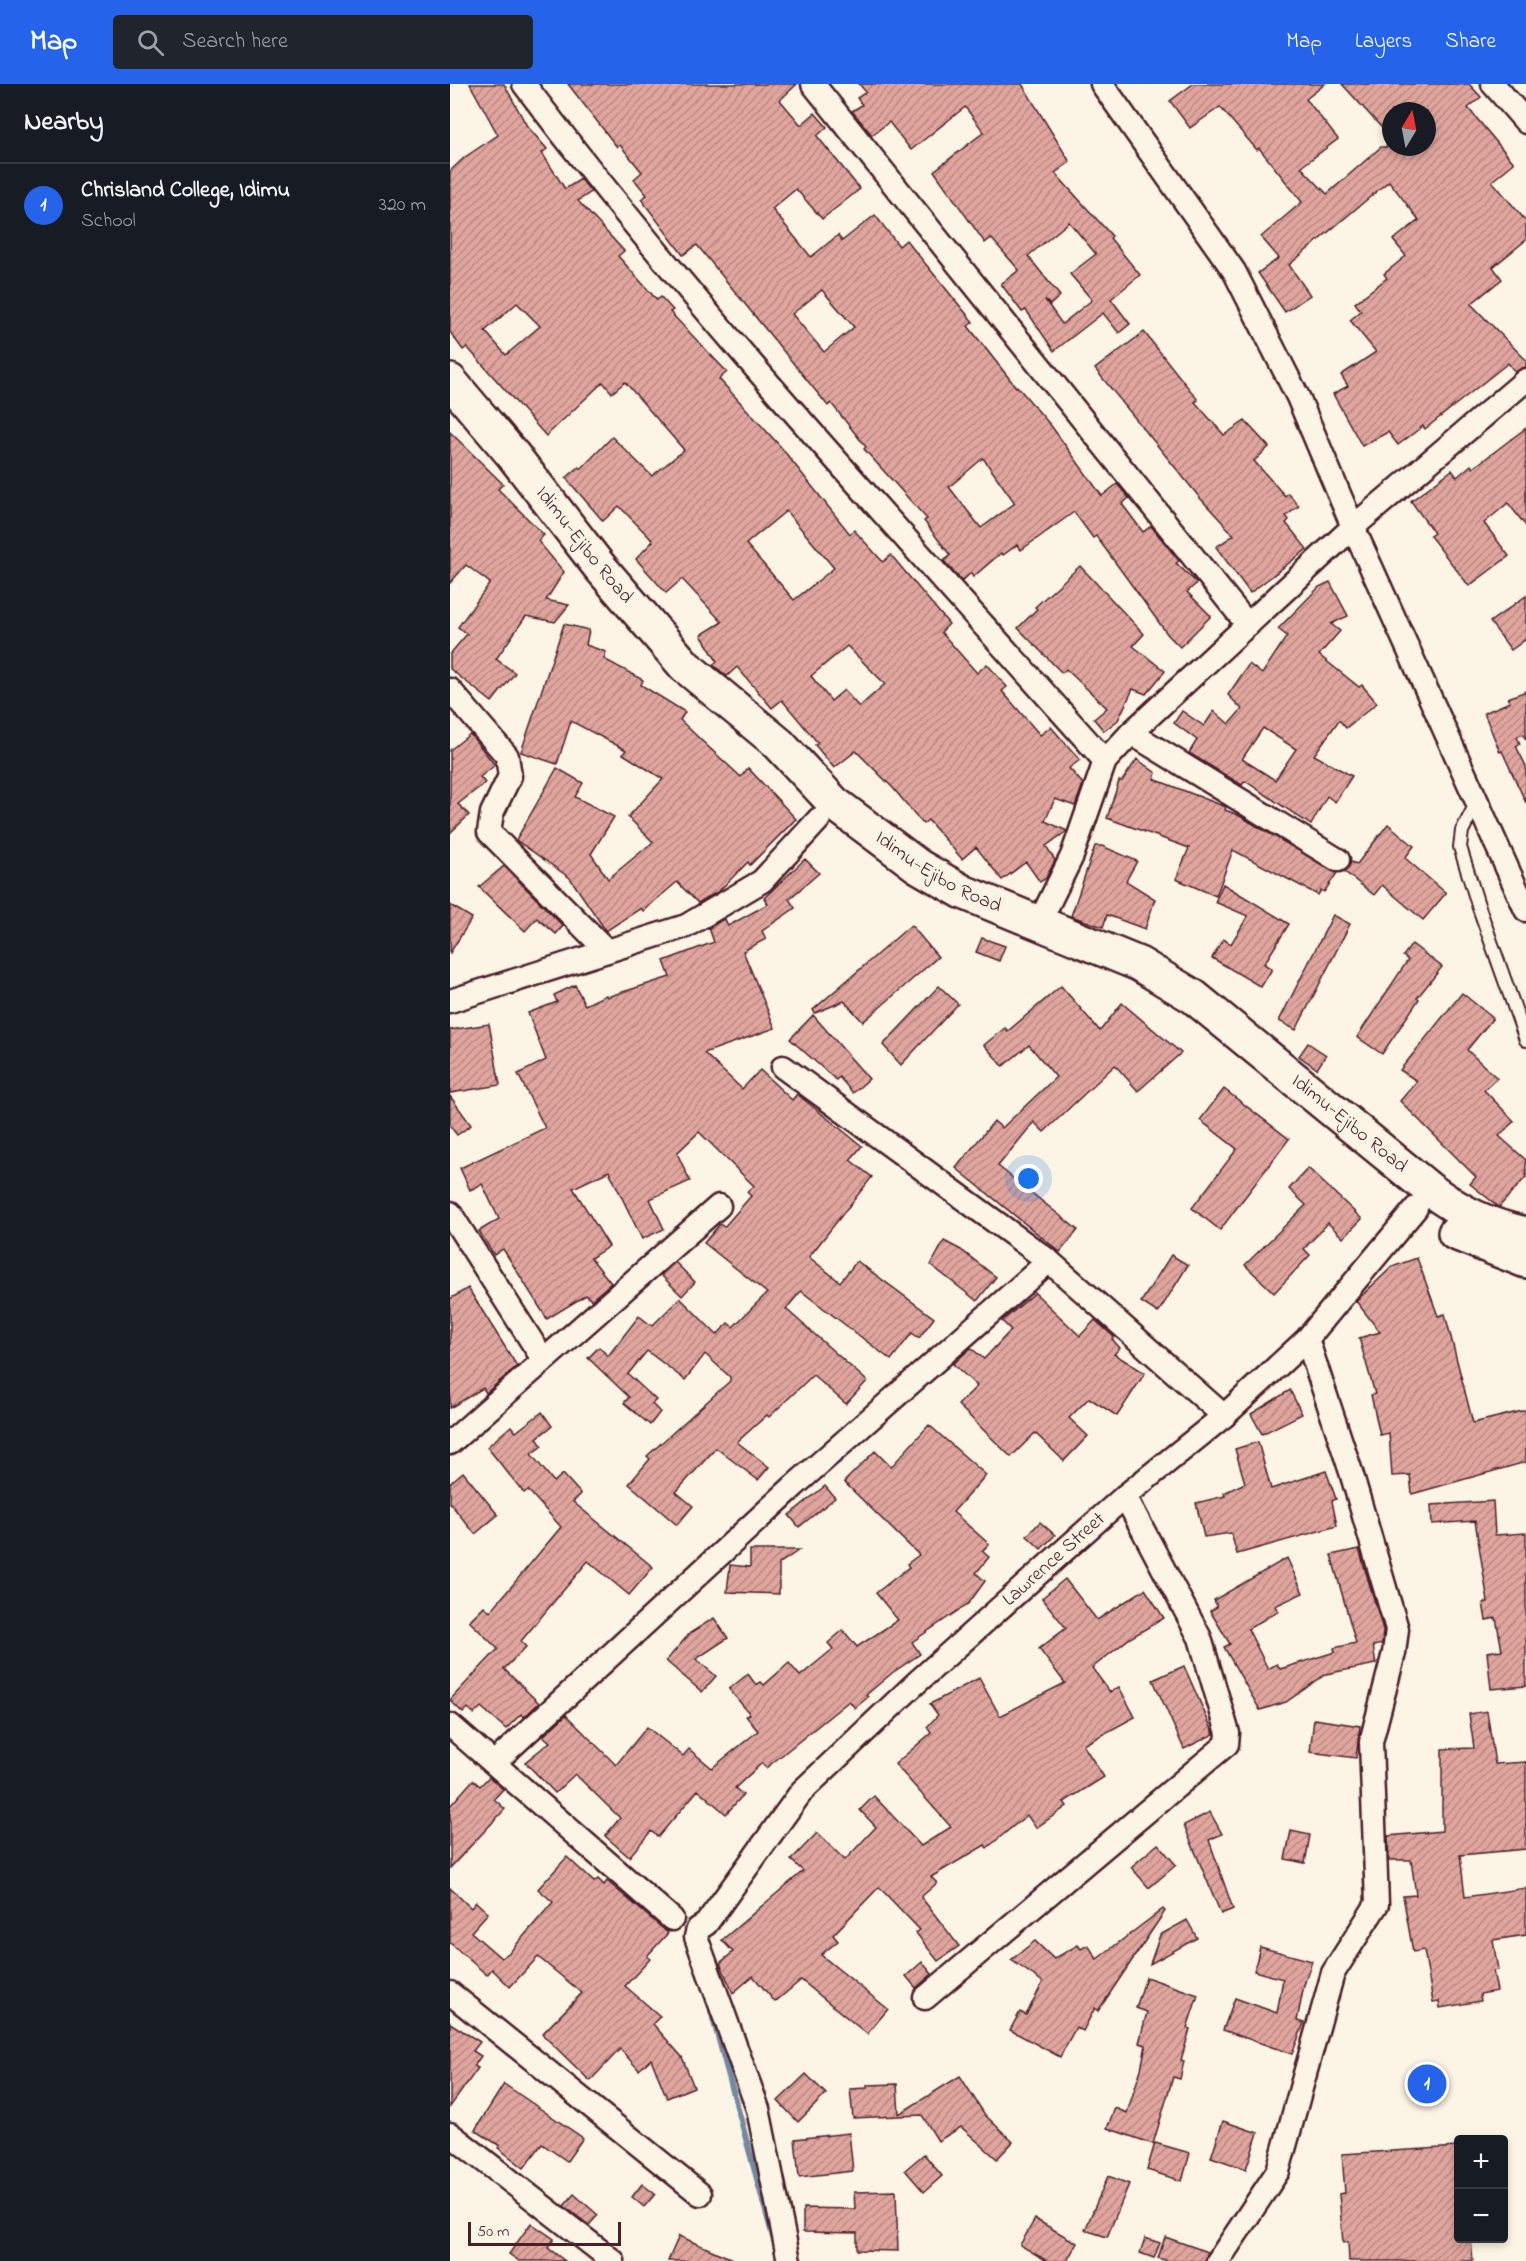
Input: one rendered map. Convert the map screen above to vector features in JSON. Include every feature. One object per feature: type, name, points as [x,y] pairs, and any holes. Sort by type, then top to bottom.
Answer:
[{"type":"main road","name":"Idimu-Ejibo Road","points":[[450,381],[513,455],[599,566],[685,666],[779,744],[834,802],[874,835],[918,866],[963,891],[1139,964],[1194,997],[1454,1207],[1493,1227],[1526,1234]]},
{"type":"main road","name":"Idimu-Ejibo Road","points":[[450,413],[581,581],[669,682],[763,760],[819,819],[860,854],[906,886],[952,912],[1126,983],[1169,1007],[1224,1045],[1416,1208],[1461,1237],[1526,1261]]},
{"type":"street","points":[[524,84],[592,174],[777,392],[1105,761]]},
{"type":"street","points":[[813,84],[1248,625]]},
{"type":"street","points":[[1102,84],[1234,271],[1298,397],[1353,527],[1526,910]]},
{"type":"street","points":[[1493,84],[1526,122]]},
{"type":"street","points":[[1039,923],[1072,856],[1105,761],[1131,733],[1353,527],[1526,380]]},
{"type":"street","points":[[450,690],[507,756],[510,776],[492,813],[489,832],[607,951]]},
{"type":"street","points":[[1131,733],[1338,860]]},
{"type":"street","points":[[450,1001],[686,926],[762,881],[819,819]]},
{"type":"street","points":[[783,1068],[1048,1260],[1224,1416]]},
{"type":"street","points":[[450,1443],[719,1206]]},
{"type":"street","name":"Lawrence Street","points":[[789,2261],[758,2109],[696,1937],[698,1929],[706,1924],[802,1791],[915,1684],[1125,1496],[1224,1416],[1307,1339],[1416,1208]]},
{"type":"street","points":[[450,1213],[543,1359]]},
{"type":"street","points":[[495,1762],[795,1486],[1048,1260]]},
{"type":"street","points":[[1218,2261],[1278,2171],[1333,1972],[1377,1904],[1371,1742],[1394,1653],[1397,1629],[1351,1472],[1307,1339]]},
{"type":"street","points":[[926,1998],[1227,1744],[1228,1733],[1200,1638],[1125,1496]]},
{"type":"street","points":[[450,1725],[672,1919]]},
{"type":"street","points":[[450,1993],[700,2194]]},
{"type":"street","points":[[450,2134],[613,2261]]},
{"type":"lane","points":[[1477,802],[1462,831],[1460,847],[1526,1040]]},
{"type":"building","points":[[470,84],[504,84],[527,126],[547,149],[542,153],[565,189],[581,179],[591,192],[578,201],[624,251],[618,256],[657,300],[661,297],[673,310],[670,312],[727,372],[719,379],[780,446],[850,534],[854,530],[883,562],[891,555],[949,624],[941,632],[977,673],[987,664],[1007,687],[1002,691],[1040,735],[1051,727],[1080,760],[1069,768],[1083,784],[1075,806],[1055,799],[1045,821],[1067,831],[1046,846],[1055,860],[1046,878],[1040,882],[1026,862],[1002,880],[976,847],[962,859],[928,820],[923,824],[893,788],[856,751],[834,768],[815,745],[818,743],[782,700],[772,708],[737,667],[727,676],[713,665],[717,661],[701,635],[722,622],[682,579],[666,593],[636,559],[653,541],[619,506],[603,521],[566,478],[579,467],[581,469],[612,437],[652,476],[684,450],[625,382],[612,393],[603,382],[546,436],[467,347],[463,350],[450,332],[450,171],[465,157],[498,135]],"holes":[[[517,303],[540,326],[506,355],[485,331]],[[786,511],[834,568],[794,600],[746,544]],[[847,646],[885,684],[859,707],[844,690],[831,701],[811,676]]]},
{"type":"building","points":[[568,84],[797,84],[780,100],[801,125],[815,113],[827,127],[817,136],[860,189],[822,219],[796,189],[772,209],[811,257],[838,235],[842,241],[875,215],[899,246],[906,240],[973,322],[968,326],[1016,387],[1052,427],[1102,496],[1117,484],[1129,498],[1122,504],[1143,532],[1151,526],[1179,561],[1176,563],[1197,583],[1187,592],[1211,616],[1180,647],[1168,635],[1096,536],[1093,538],[1074,512],[1021,550],[1017,545],[1003,555],[1001,553],[973,577],[971,573],[962,581],[944,561],[950,555],[924,521],[927,519],[864,449],[866,447],[831,403],[828,406],[697,245],[683,255],[641,199],[647,195],[634,179],[642,172],[620,145],[617,147]],"holes":[[[822,290],[854,327],[824,352],[792,314]],[[983,458],[1015,503],[981,528],[949,487]]]},
{"type":"building","points":[[859,84],[1022,84],[1070,162],[1055,173],[1112,236],[1110,238],[1140,275],[1111,299],[1130,324],[1119,333],[1103,313],[1054,351],[1026,310],[1022,312],[1001,284],[1019,270],[991,238],[985,243],[934,171],[984,132],[965,107],[911,150],[889,122],[872,135],[852,111],[862,105],[857,98],[866,92]],"holes":[[[1069,222],[1096,254],[1070,274],[1092,300],[1062,324],[1045,300],[1050,305],[1060,296],[1028,256]]]},
{"type":"building","points":[[1193,84],[1325,84],[1306,99],[1338,139],[1301,167],[1327,194],[1381,147],[1382,156],[1436,156],[1436,102],[1382,102],[1382,128],[1342,84],[1469,84],[1481,97],[1468,108],[1514,163],[1492,181],[1526,221],[1526,240],[1493,267],[1502,279],[1471,304],[1526,360],[1526,367],[1515,372],[1508,363],[1425,429],[1423,426],[1398,445],[1388,432],[1362,446],[1333,394],[1348,386],[1341,375],[1376,352],[1350,320],[1361,311],[1355,303],[1387,278],[1384,274],[1406,256],[1393,240],[1419,220],[1389,181],[1289,265],[1310,295],[1285,312],[1258,273],[1279,258],[1261,237],[1302,202],[1259,148],[1257,150],[1220,107],[1190,128],[1170,101]]},
{"type":"building","points":[[1144,332],[1198,400],[1195,402],[1224,435],[1245,421],[1269,447],[1254,461],[1285,496],[1288,493],[1299,506],[1286,516],[1289,520],[1286,523],[1307,549],[1250,593],[1216,547],[1234,535],[1200,498],[1095,369]]},
{"type":"building","points":[[1526,428],[1526,526],[1508,503],[1484,523],[1509,556],[1469,586],[1430,536],[1434,533],[1411,501],[1452,470],[1457,477],[1471,465],[1473,468]]},
{"type":"building","points":[[450,432],[503,484],[498,489],[544,535],[538,541],[564,572],[546,600],[569,605],[555,622],[526,616],[496,659],[515,673],[492,702],[450,669],[450,654],[467,634],[458,627],[490,583],[466,565],[450,583]]},
{"type":"building","points":[[1080,566],[1144,634],[1133,646],[1165,671],[1146,694],[1133,689],[1118,720],[1104,731],[1094,719],[1107,708],[1066,669],[1062,673],[1018,628],[1037,609],[1035,607]]},
{"type":"building","points":[[1330,582],[1348,616],[1331,624],[1340,631],[1319,655],[1359,687],[1362,685],[1377,703],[1346,728],[1339,720],[1314,755],[1352,776],[1335,802],[1327,796],[1311,825],[1245,781],[1242,785],[1189,753],[1197,740],[1174,723],[1182,711],[1204,726],[1214,711],[1229,724],[1242,709],[1228,695],[1249,664],[1262,674],[1287,636],[1278,629],[1319,587]],"holes":[[[1263,728],[1296,749],[1275,780],[1242,759]]]},
{"type":"building","points":[[1526,596],[1526,639],[1511,650],[1490,622]]},
{"type":"building","points":[[564,624],[589,630],[586,645],[606,652],[604,659],[643,680],[641,685],[685,712],[680,720],[741,777],[748,768],[796,819],[750,865],[748,862],[719,891],[698,903],[677,882],[643,911],[641,908],[606,931],[570,878],[516,840],[557,768],[583,783],[575,797],[614,817],[591,854],[608,879],[653,842],[628,817],[663,779],[623,754],[626,750],[571,721],[557,764],[521,752]]},
{"type":"building","points":[[1526,691],[1526,740],[1523,734],[1517,737],[1520,744],[1516,746],[1526,766],[1526,803],[1502,751],[1500,752],[1484,713],[1510,702],[1508,698]]},
{"type":"building","points":[[470,734],[495,765],[480,777],[485,783],[458,804],[469,815],[450,833],[450,750]]},
{"type":"building","points":[[1137,759],[1156,773],[1154,779],[1226,807],[1225,810],[1238,815],[1337,873],[1324,892],[1321,890],[1318,895],[1233,850],[1216,896],[1176,879],[1189,848],[1107,818],[1119,781],[1122,781]]},
{"type":"building","points":[[1388,824],[1414,846],[1405,858],[1446,893],[1423,920],[1382,885],[1374,895],[1345,872],[1351,862],[1357,864]]},
{"type":"building","points":[[1095,846],[1102,846],[1137,861],[1126,881],[1155,899],[1145,929],[1107,915],[1103,927],[1071,916]]},
{"type":"building","points":[[805,859],[819,873],[789,899],[795,908],[762,931],[766,939],[743,951],[775,1028],[704,1053],[742,1089],[760,1070],[792,1100],[797,1094],[862,1146],[850,1160],[872,1177],[809,1257],[840,1282],[857,1261],[934,1318],[919,1338],[912,1333],[891,1360],[801,1291],[786,1309],[867,1381],[846,1404],[813,1375],[769,1417],[767,1415],[737,1442],[769,1467],[758,1480],[716,1448],[676,1492],[693,1506],[677,1525],[629,1484],[650,1459],[647,1456],[730,1381],[730,1377],[705,1354],[685,1380],[647,1351],[628,1374],[656,1400],[652,1404],[660,1412],[650,1425],[624,1403],[629,1397],[588,1358],[599,1347],[608,1356],[639,1316],[652,1326],[680,1298],[717,1335],[728,1323],[733,1327],[767,1293],[704,1243],[720,1224],[724,1227],[751,1196],[747,1192],[754,1186],[699,1132],[677,1153],[690,1181],[650,1199],[664,1229],[642,1239],[609,1171],[573,1188],[609,1246],[591,1258],[611,1283],[591,1300],[586,1295],[547,1319],[503,1249],[494,1255],[479,1231],[499,1219],[482,1184],[470,1190],[460,1168],[545,1128],[518,1074],[546,1060],[528,1013],[557,1002],[554,995],[575,985],[585,1005],[606,995],[607,997],[670,977],[664,961],[714,942],[709,928],[720,921],[725,919],[728,926],[768,904],[764,898]]},
{"type":"building","points":[[504,866],[563,926],[556,934],[537,918],[525,931],[479,887]]},
{"type":"building","points":[[1223,884],[1289,924],[1264,964],[1272,969],[1261,987],[1212,958],[1223,939],[1231,944],[1248,916],[1215,902]]},
{"type":"building","points":[[450,905],[472,918],[450,953]]},
{"type":"building","points":[[1333,915],[1350,924],[1296,1030],[1279,1021]]},
{"type":"building","points":[[911,925],[938,957],[863,1022],[844,1001],[815,1013],[813,1010]]},
{"type":"building","points":[[982,938],[1005,946],[999,961],[976,952]]},
{"type":"building","points":[[1412,944],[1442,967],[1417,998],[1419,999],[1382,1054],[1357,1037],[1408,960],[1403,956]]},
{"type":"building","points":[[939,986],[958,1004],[901,1065],[883,1045]]},
{"type":"building","points":[[1061,986],[1100,1031],[1122,1003],[1181,1053],[1138,1091],[1115,1065],[1044,1132],[1034,1122],[998,1166],[1078,1230],[1060,1252],[956,1168],[994,1121],[1002,1128],[1056,1077],[1029,1045],[1003,1066],[984,1045],[1005,1028],[1008,1031]]},
{"type":"building","points":[[1462,993],[1493,1018],[1467,1050],[1497,1078],[1484,1090],[1514,1121],[1499,1136],[1526,1160],[1526,1177],[1499,1207],[1470,1184],[1476,1177],[1400,1101],[1417,1081],[1400,1070]]},
{"type":"building","points":[[813,1015],[869,1079],[853,1093],[839,1077],[836,1080],[790,1039]]},
{"type":"building","points":[[489,1024],[500,1085],[450,1093],[450,1030]]},
{"type":"building","points":[[1308,1043],[1326,1055],[1317,1069],[1299,1056]]},
{"type":"building","points":[[1224,1089],[1289,1139],[1220,1230],[1192,1208],[1237,1149],[1200,1120]]},
{"type":"building","points":[[450,1096],[471,1125],[457,1135],[450,1126]]},
{"type":"building","points":[[1308,1168],[1362,1219],[1343,1238],[1328,1223],[1304,1249],[1310,1255],[1274,1293],[1245,1265],[1306,1205],[1289,1189]]},
{"type":"building","points":[[944,1241],[961,1250],[996,1277],[977,1301],[931,1265]]},
{"type":"building","points":[[1171,1255],[1188,1265],[1158,1313],[1141,1302]]},
{"type":"building","points":[[1417,1258],[1438,1316],[1445,1314],[1473,1423],[1526,1410],[1526,1462],[1412,1494],[1410,1475],[1392,1476],[1389,1433],[1380,1435],[1371,1395],[1375,1394],[1359,1338],[1380,1332],[1356,1301],[1392,1267]]},
{"type":"building","points":[[675,1262],[695,1282],[682,1296],[661,1275]]},
{"type":"building","points":[[468,1288],[517,1366],[486,1393],[483,1388],[450,1408],[450,1299]]},
{"type":"building","points":[[1035,1293],[1080,1336],[1095,1320],[1114,1337],[1112,1339],[1120,1348],[1114,1354],[1145,1373],[1117,1416],[1089,1398],[1069,1418],[1088,1436],[1064,1461],[1035,1433],[1011,1457],[958,1405],[977,1386],[953,1364],[971,1348],[984,1359],[1011,1330],[1002,1321]]},
{"type":"building","points":[[1290,1390],[1302,1414],[1262,1434],[1251,1414]]},
{"type":"building","points":[[542,1412],[552,1426],[537,1438],[542,1446],[531,1454],[554,1482],[563,1474],[581,1494],[573,1502],[653,1567],[629,1595],[588,1561],[521,1641],[526,1647],[504,1669],[539,1703],[524,1717],[521,1714],[506,1729],[481,1707],[474,1714],[468,1708],[463,1713],[450,1700],[498,1649],[469,1621],[484,1606],[490,1612],[561,1527],[528,1490],[524,1493],[487,1447],[511,1426],[516,1432]]},
{"type":"building","points":[[929,1425],[986,1475],[953,1512],[989,1544],[982,1551],[989,1557],[976,1573],[985,1581],[969,1603],[912,1642],[920,1654],[892,1673],[866,1695],[868,1697],[855,1708],[849,1701],[766,1768],[762,1763],[735,1788],[743,1795],[726,1814],[698,1790],[658,1837],[651,1831],[629,1857],[605,1836],[620,1818],[575,1774],[555,1793],[525,1762],[550,1742],[543,1736],[566,1715],[616,1765],[647,1727],[683,1756],[689,1749],[712,1768],[758,1731],[746,1716],[750,1714],[729,1689],[748,1674],[756,1685],[761,1682],[764,1685],[789,1663],[800,1676],[833,1649],[828,1643],[843,1630],[857,1647],[898,1620],[876,1593],[909,1567],[907,1564],[919,1555],[844,1482],[875,1451],[891,1467]]},
{"type":"building","points":[[1258,1442],[1271,1489],[1326,1471],[1336,1499],[1332,1501],[1337,1526],[1237,1554],[1231,1533],[1204,1537],[1196,1503],[1225,1496],[1224,1493],[1245,1483],[1235,1449]]},
{"type":"building","points":[[463,1472],[498,1515],[475,1534],[450,1503],[450,1483]]},
{"type":"building","points":[[825,1486],[835,1498],[799,1527],[789,1515]]},
{"type":"building","points":[[1493,1501],[1495,1535],[1526,1533],[1526,1686],[1491,1689],[1487,1652],[1502,1650],[1496,1618],[1486,1620],[1483,1603],[1488,1602],[1475,1521],[1432,1524],[1431,1505]]},
{"type":"building","points":[[1040,1522],[1055,1535],[1041,1549],[1027,1536]]},
{"type":"building","points":[[1359,1549],[1383,1630],[1382,1644],[1373,1646],[1376,1664],[1326,1674],[1286,1702],[1260,1710],[1224,1647],[1230,1644],[1210,1611],[1217,1607],[1214,1600],[1287,1558],[1303,1593],[1275,1606],[1278,1611],[1248,1629],[1268,1669],[1277,1664],[1280,1669],[1335,1652],[1334,1648],[1356,1643],[1331,1555]]},
{"type":"building","points":[[750,1550],[799,1550],[779,1564],[779,1594],[727,1592],[730,1565],[750,1567]]},
{"type":"building","points":[[1065,1579],[1097,1620],[1145,1589],[1164,1618],[1130,1638],[1092,1668],[1110,1692],[1119,1687],[1135,1717],[1083,1745],[1104,1777],[1064,1802],[1067,1806],[1036,1828],[1027,1815],[987,1848],[985,1845],[931,1877],[937,1883],[921,1897],[959,1946],[938,1961],[916,1933],[920,1930],[879,1887],[833,1935],[838,1941],[821,1955],[888,2009],[867,2034],[801,1980],[775,2002],[753,1976],[733,1993],[720,1963],[733,1952],[722,1940],[803,1871],[791,1860],[817,1833],[845,1860],[876,1827],[860,1810],[874,1796],[921,1846],[951,1827],[895,1764],[931,1733],[927,1727],[938,1715],[930,1704],[979,1678],[1000,1716],[1065,1683],[1039,1649],[1066,1628],[1042,1598]]},
{"type":"building","points":[[714,1618],[728,1638],[696,1659],[716,1676],[702,1692],[666,1661],[690,1633]]},
{"type":"building","points":[[1184,1666],[1214,1734],[1184,1749],[1153,1680]]},
{"type":"building","points":[[1487,1711],[1495,1764],[1526,1762],[1526,1849],[1460,1855],[1465,1897],[1526,1888],[1526,1935],[1493,1940],[1498,1970],[1493,1971],[1497,1991],[1480,1994],[1481,2001],[1440,2008],[1439,2001],[1433,2002],[1424,1950],[1413,1952],[1403,1896],[1416,1895],[1411,1860],[1389,1860],[1388,1836],[1442,1831],[1442,1749],[1474,1748],[1469,1714]]},
{"type":"building","points":[[1314,1719],[1360,1726],[1356,1758],[1310,1752]]},
{"type":"building","points":[[489,1777],[503,1789],[494,1799],[505,1809],[450,1868],[450,1806],[473,1780],[480,1786]]},
{"type":"building","points":[[1210,1812],[1222,1834],[1209,1840],[1233,1909],[1221,1914],[1184,1825]]},
{"type":"building","points":[[1291,1831],[1310,1835],[1305,1863],[1285,1859]]},
{"type":"building","points":[[1158,1844],[1176,1865],[1149,1888],[1131,1867]]},
{"type":"building","points":[[567,1857],[594,1882],[598,1879],[604,1885],[607,1881],[668,1933],[647,1956],[650,1959],[625,1986],[660,2016],[653,2024],[682,2057],[694,2087],[667,2098],[651,2059],[639,2070],[620,2049],[590,2081],[542,2034],[582,1993],[538,1957],[510,1987],[492,1969],[487,1975],[450,1943],[450,1888],[471,1908],[476,1902],[488,1913],[471,1932],[501,1958],[510,1952],[553,1902],[538,1889]]},
{"type":"building","points":[[1163,1909],[1165,1911],[1098,2011],[1095,2008],[1083,2031],[1076,2027],[1060,2057],[1010,2030],[1020,2012],[1026,2015],[1043,1982],[1011,1960],[1035,1941],[1054,1959],[1078,1945],[1081,1949],[1088,1945],[1097,1959]]},
{"type":"building","points":[[1187,1920],[1197,1938],[1150,1964],[1160,1935]]},
{"type":"building","points":[[1260,1947],[1312,1961],[1304,1985],[1297,2021],[1304,2023],[1292,2054],[1223,2030],[1235,1998],[1277,2013],[1283,1979],[1254,1971]]},
{"type":"building","points":[[922,1962],[932,1974],[916,1988],[906,1976]]},
{"type":"building","points":[[1146,1977],[1198,1995],[1187,2028],[1190,2029],[1181,2060],[1184,2061],[1180,2079],[1173,2077],[1153,2144],[1107,2128],[1115,2108],[1127,2113],[1141,2069],[1146,2045],[1139,2043],[1147,2012],[1136,2008]]},
{"type":"building","points":[[450,2023],[480,2042],[473,2051],[481,2056],[474,2066],[478,2068],[450,2107]]},
{"type":"building","points":[[806,2074],[826,2094],[798,2122],[778,2101]]},
{"type":"building","points":[[960,2076],[985,2115],[1013,2142],[997,2159],[961,2127],[938,2141],[922,2115],[853,2118],[850,2089],[867,2088],[867,2085],[897,2084],[899,2114]]},
{"type":"building","points":[[504,2084],[583,2138],[567,2161],[542,2144],[524,2168],[498,2148],[500,2146],[475,2130]]},
{"type":"building","points":[[1223,2121],[1258,2133],[1246,2169],[1211,2157]]},
{"type":"building","points":[[849,2133],[853,2171],[799,2177],[795,2139]]},
{"type":"building","points":[[1155,2143],[1190,2153],[1182,2181],[1147,2170]]},
{"type":"building","points":[[1454,2147],[1454,2243],[1471,2243],[1473,2261],[1349,2261],[1348,2242],[1343,2243],[1339,2194],[1345,2193],[1342,2154]]},
{"type":"building","points":[[924,2154],[942,2176],[924,2192],[905,2170]]},
{"type":"building","points":[[1108,2176],[1129,2184],[1107,2237],[1085,2230]]},
{"type":"building","points":[[642,2184],[655,2194],[644,2207],[632,2197]]},
{"type":"building","points":[[896,2191],[898,2251],[857,2250],[857,2233],[803,2232],[803,2208],[855,2209],[854,2192]]},
{"type":"building","points":[[574,2194],[598,2215],[589,2225],[564,2206]]},
{"type":"building","points":[[1035,2219],[1077,2243],[1067,2261],[1047,2261],[1020,2245]]},
{"type":"building","points":[[531,2223],[554,2239],[548,2248],[565,2261],[519,2261],[509,2254]]},
{"type":"building","points":[[679,2236],[737,2261],[668,2261]]},
{"type":"building","points":[[1165,2237],[1208,2252],[1205,2261],[1168,2261],[1158,2258]]},
{"type":"building","points":[[1145,2238],[1160,2243],[1154,2258],[1140,2253]]},
{"type":"waterway","points":[[711,2011],[774,2241]]},
{"type":"place","name":"Chrisland College, Idimu","points":[[1427,2084]]}]
